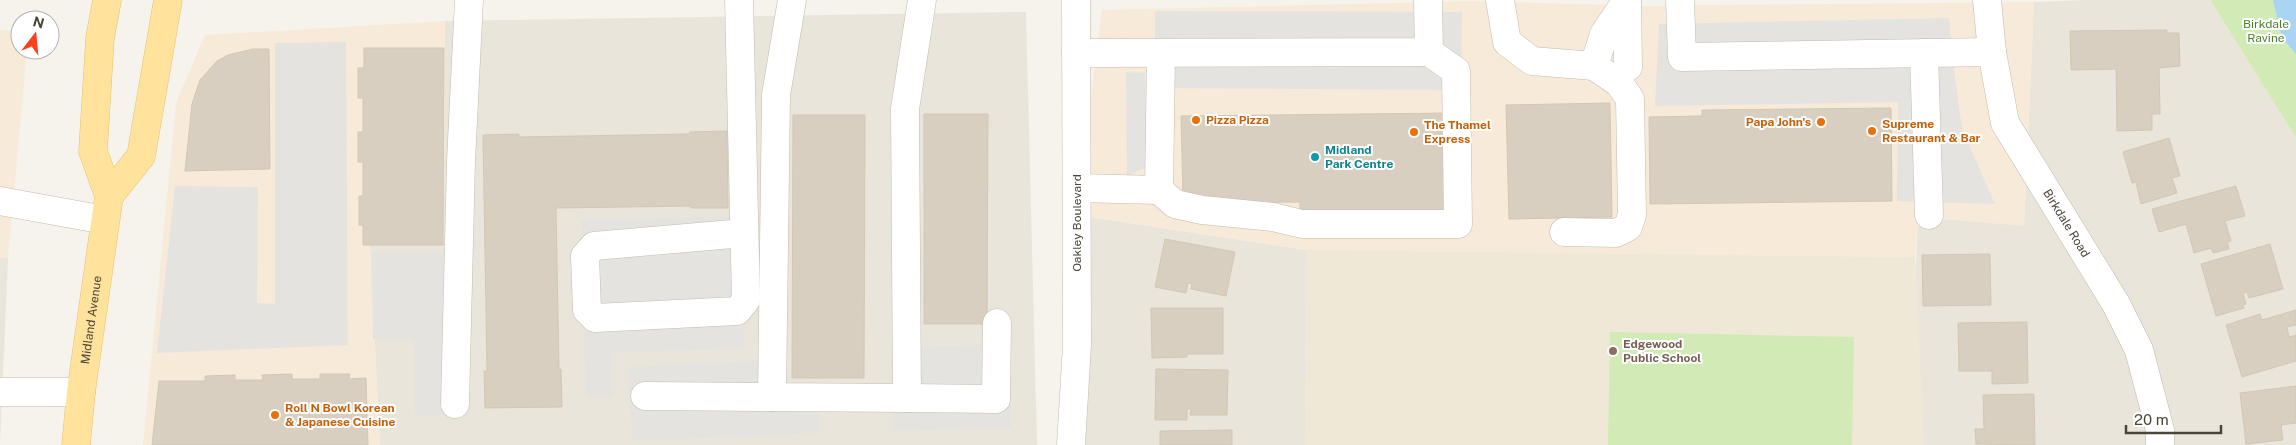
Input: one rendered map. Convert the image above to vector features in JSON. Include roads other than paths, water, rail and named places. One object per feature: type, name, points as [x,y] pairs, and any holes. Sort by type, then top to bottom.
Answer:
[{"type":"main road","name":"Midland Avenue","points":[[76,445],[81,392],[107,208],[93,151],[100,38],[107,0]]},
{"type":"main road","points":[[107,208],[141,156],[168,0]]},
{"type":"street","points":[[455,404],[461,161],[469,0]]},
{"type":"street","points":[[739,0],[746,300],[736,311],[595,318],[587,310],[585,256],[594,246],[744,233]]},
{"type":"street","points":[[772,397],[776,95],[792,0]]},
{"type":"street","points":[[907,398],[905,109],[922,0]]},
{"type":"street","name":"Oakley Boulevard","points":[[1071,445],[1077,345],[1076,0]]},
{"type":"street","points":[[1428,0],[1429,52]]},
{"type":"street","points":[[1500,0],[1507,42],[1532,61],[1594,66],[1619,84],[1630,100],[1632,215],[1628,227],[1616,233],[1564,232]]},
{"type":"street","points":[[1680,0],[1682,57],[1992,52]]},
{"type":"street","name":"Birkdale Road","points":[[1987,0],[1992,52],[2005,122],[2116,304],[2139,350],[2160,430],[2160,445]]},
{"type":"street","points":[[1594,66],[1604,34],[1627,1]]},
{"type":"street","points":[[1627,1],[1628,67]]},
{"type":"street","points":[[1076,53],[1429,52],[1456,71],[1458,224],[1302,224],[1273,217],[1202,210],[1175,204],[1159,190],[1077,188]]},
{"type":"street","points":[[1924,53],[1930,215]]},
{"type":"street","points":[[1159,190],[1160,54]]},
{"type":"street","points":[[0,201],[107,208]]},
{"type":"street","points":[[646,396],[996,399],[997,323]]},
{"type":"street","points":[[0,392],[81,392]]},
{"type":"water","points":[[2273,0],[2296,0],[2296,54],[2282,38]]},
{"type":"place","name":"Pizza Pizza","points":[[1196,120]]},
{"type":"place","name":"Papa John's","points":[[1821,122]]},
{"type":"place","name":"Supreme Restaurant & Bar","points":[[1872,131]]},
{"type":"place","name":"The Thamel Express","points":[[1414,132]]},
{"type":"place","name":"Midland Park Centre","points":[[1315,157]]},
{"type":"place","name":"Edgewood Public School","points":[[1613,351]]},
{"type":"place","name":"Roll N Bowl Korean & Japanese Cuisine","points":[[275,415]]},
{"type":"park label","name":"Birkdale Ravine","points":[[2266,31]]}]
